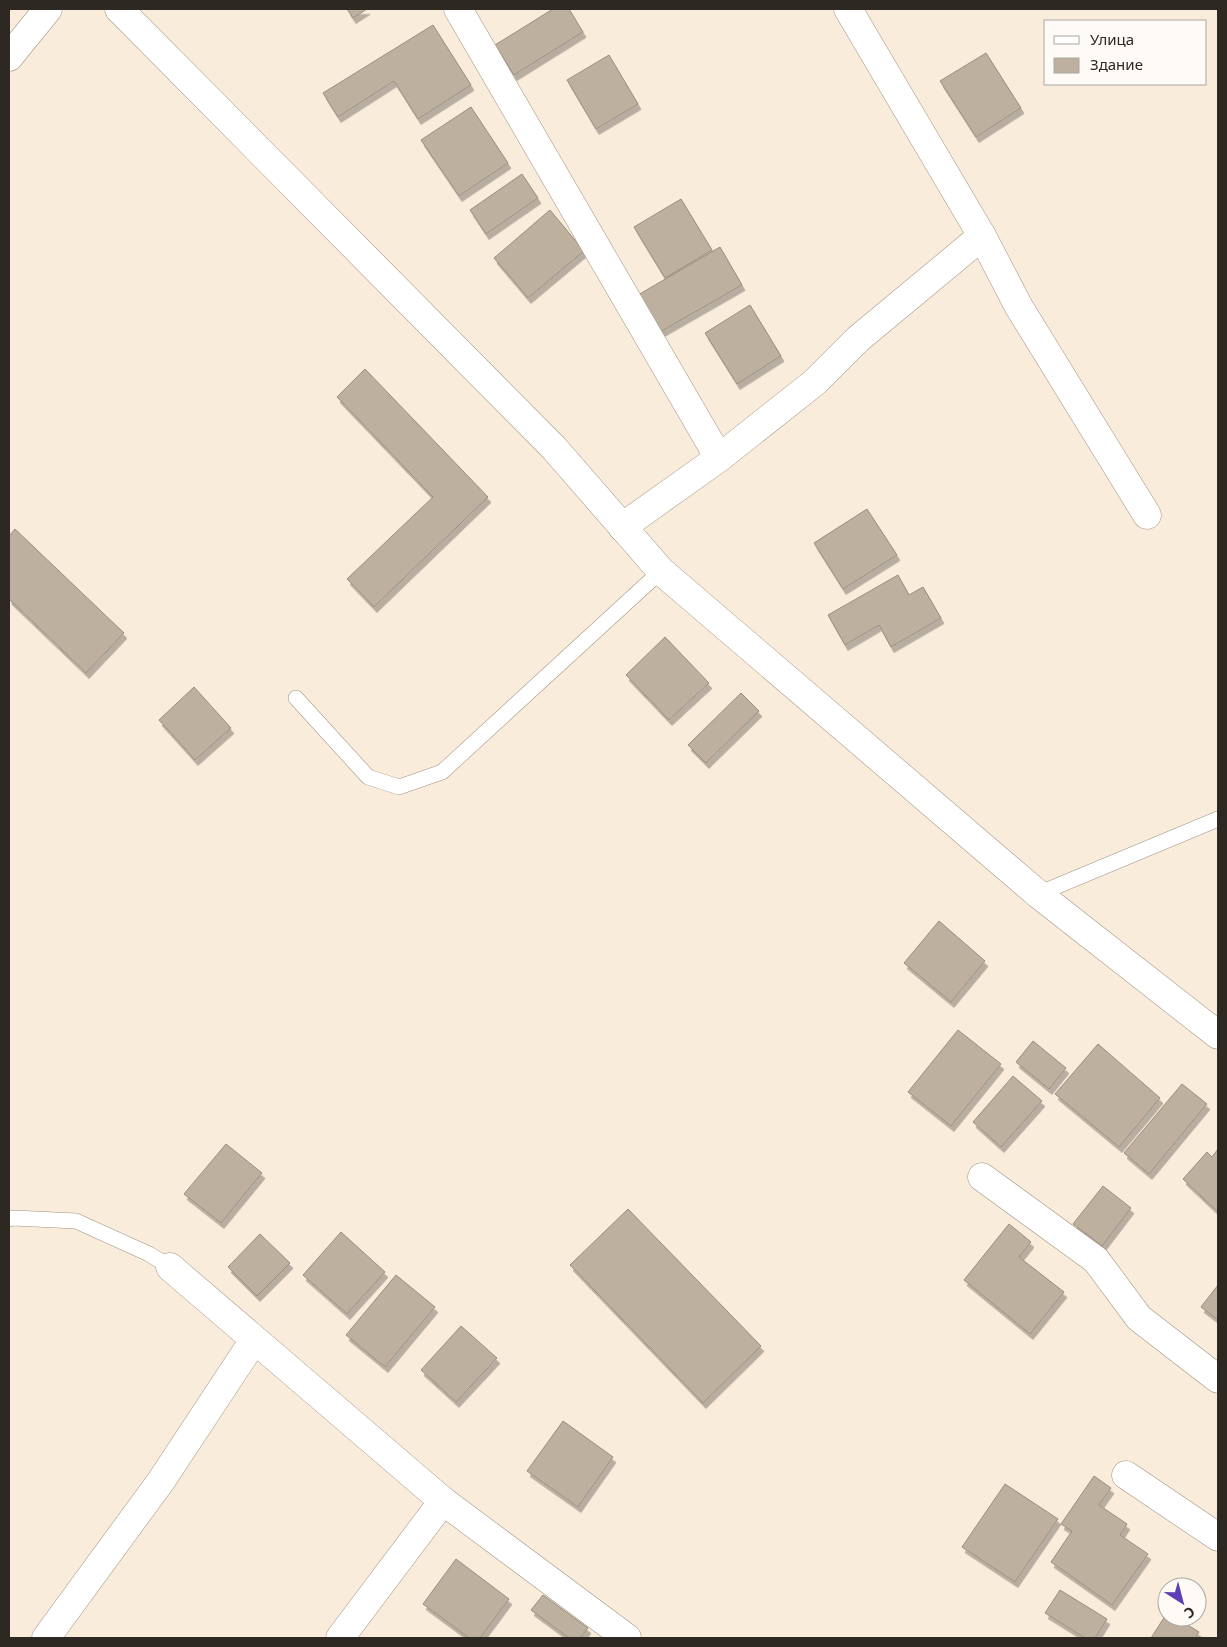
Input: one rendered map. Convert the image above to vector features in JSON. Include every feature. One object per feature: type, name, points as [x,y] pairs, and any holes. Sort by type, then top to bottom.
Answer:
[{"type":"street","points":[[9,57],[48,9]]},
{"type":"street","points":[[119,9],[554,448],[661,571],[1038,894],[1218,1035]]},
{"type":"street","points":[[458,9],[719,458]]},
{"type":"street","points":[[848,9],[982,236],[1019,307],[1147,515]]},
{"type":"street","points":[[622,527],[719,458],[815,382],[858,339],[982,236]]},
{"type":"street","points":[[982,1177],[1096,1260],[1139,1318],[1218,1379]]},
{"type":"street","points":[[170,1266],[254,1340],[443,1500],[627,1638]]},
{"type":"street","points":[[46,1638],[161,1481],[254,1340]]},
{"type":"street","points":[[1126,1475],[1218,1537]]},
{"type":"street","points":[[340,1638],[443,1500]]},
{"type":"lane","points":[[296,698],[368,777],[399,787],[442,772],[661,571]]},
{"type":"lane","points":[[1038,894],[1218,819]]},
{"type":"lane","points":[[9,1219],[76,1221],[149,1254],[170,1266]]},
{"type":"building","points":[[347,9],[367,9],[353,18]]},
{"type":"building","points":[[553,9],[569,9],[583,32],[514,75],[495,45]]},
{"type":"building","points":[[433,25],[471,85],[418,119],[394,81],[338,117],[323,93]]},
{"type":"building","points":[[986,53],[1021,108],[976,137],[940,81]]},
{"type":"building","points":[[609,55],[638,104],[596,129],[567,80]]},
{"type":"building","points":[[471,107],[508,163],[459,196],[421,140]]},
{"type":"building","points":[[522,174],[538,198],[486,234],[470,210]]},
{"type":"building","points":[[681,199],[712,250],[665,278],[634,227]]},
{"type":"building","points":[[550,210],[584,251],[528,298],[494,258]]},
{"type":"building","points":[[720,247],[742,285],[660,332],[638,295]]},
{"type":"building","points":[[750,305],[781,356],[737,384],[705,333]]},
{"type":"building","points":[[365,369],[488,497],[374,607],[347,579],[433,497],[337,397]]},
{"type":"building","points":[[867,509],[897,555],[843,589],[814,543]]},
{"type":"building","points":[[15,529],[124,633],[86,673],[9,599],[9,536]]},
{"type":"building","points":[[898,575],[909,595],[923,587],[941,618],[891,647],[879,625],[845,645],[828,615]]},
{"type":"building","points":[[665,637],[709,683],[669,720],[626,675]]},
{"type":"building","points":[[194,687],[231,728],[195,760],[159,720]]},
{"type":"building","points":[[741,693],[759,711],[706,763],[688,745]]},
{"type":"building","points":[[939,921],[985,961],[951,1002],[904,963]]},
{"type":"building","points":[[958,1030],[1001,1064],[951,1126],[908,1092]]},
{"type":"building","points":[[1033,1041],[1066,1068],[1049,1089],[1016,1062]]},
{"type":"building","points":[[1098,1044],[1160,1098],[1119,1147],[1055,1094]]},
{"type":"building","points":[[1013,1076],[1042,1101],[1001,1147],[973,1122]]},
{"type":"building","points":[[1182,1084],[1207,1104],[1149,1174],[1124,1153]]},
{"type":"building","points":[[226,1144],[262,1173],[221,1223],[184,1194]]},
{"type":"building","points":[[1218,1149],[1218,1212],[1183,1179],[1207,1152],[1212,1157]]},
{"type":"building","points":[[1103,1186],[1131,1208],[1102,1246],[1073,1224]]},
{"type":"building","points":[[628,1209],[761,1346],[703,1403],[570,1265]]},
{"type":"building","points":[[1009,1224],[1031,1242],[1019,1257],[1064,1292],[1030,1334],[964,1280]]},
{"type":"building","points":[[341,1232],[385,1272],[347,1314],[303,1275]]},
{"type":"building","points":[[260,1234],[290,1263],[257,1296],[228,1267]]},
{"type":"building","points":[[396,1275],[435,1307],[385,1367],[346,1335]]},
{"type":"building","points":[[1218,1285],[1218,1320],[1201,1307]]},
{"type":"building","points":[[461,1326],[497,1358],[456,1402],[421,1370]]},
{"type":"building","points":[[563,1421],[613,1457],[578,1507],[527,1471]]},
{"type":"building","points":[[1094,1476],[1111,1488],[1099,1505],[1127,1524],[1120,1535],[1148,1554],[1112,1605],[1051,1562],[1072,1531],[1061,1524]]},
{"type":"building","points":[[1005,1484],[1058,1519],[1015,1582],[962,1547]]},
{"type":"building","points":[[456,1559],[509,1599],[480,1638],[469,1638],[423,1604]]},
{"type":"building","points":[[1060,1590],[1107,1619],[1095,1638],[1085,1638],[1045,1613]]},
{"type":"building","points":[[543,1595],[588,1628],[580,1638],[569,1638],[531,1610]]},
{"type":"building","points":[[1158,1627],[1191,1627],[1199,1632],[1195,1638],[1151,1638]]}]
